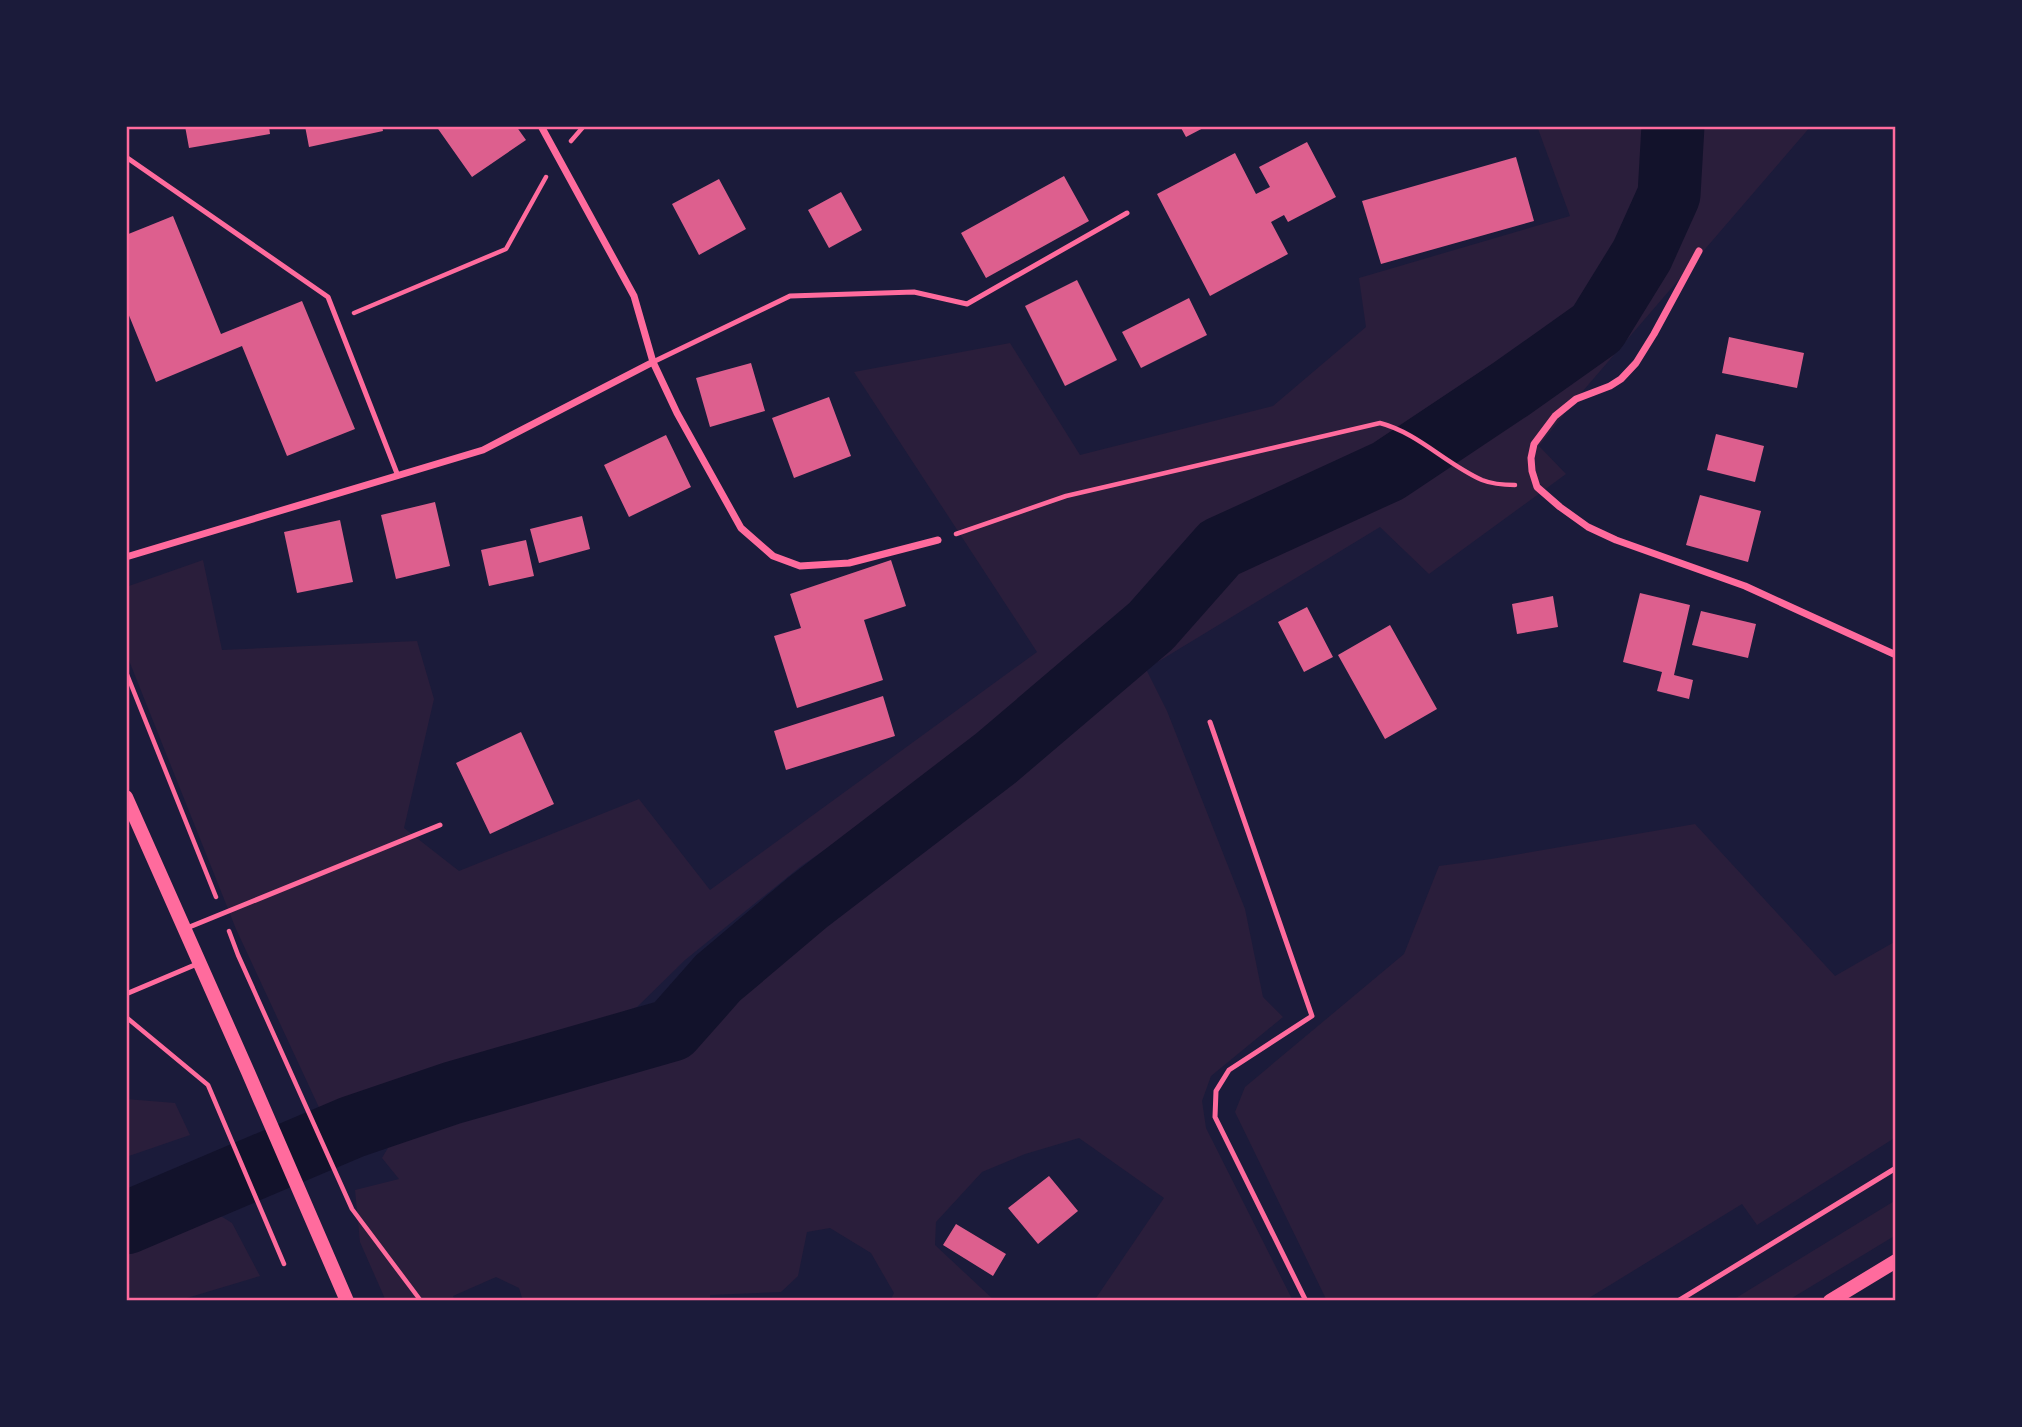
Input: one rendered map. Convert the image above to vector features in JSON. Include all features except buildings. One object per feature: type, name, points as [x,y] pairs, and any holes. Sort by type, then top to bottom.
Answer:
[{"type":"main road","points":[[126,797],[347,1301]]},
{"type":"main road","points":[[1830,1301],[1896,1261]]},
{"type":"street","points":[[541,126],[634,296],[653,362],[677,413],[741,528],[773,556],[800,566],[849,563],[939,540]]},
{"type":"street","points":[[1699,251],[1636,363],[1610,386],[1576,399],[1555,416],[1534,444],[1531,458],[1537,487],[1588,527],[1616,541],[1745,586],[1896,655]]},
{"type":"street","points":[[126,557],[483,450],[653,362]]},
{"type":"lane","points":[[126,157],[328,297],[398,476]]},
{"type":"lane","points":[[653,362],[790,296],[914,292],[967,304],[1127,213]]},
{"type":"lane","points":[[1210,722],[1312,1016],[1229,1070],[1216,1091],[1215,1117],[1306,1301]]},
{"type":"lane","points":[[184,929],[440,825]]},
{"type":"lane","points":[[126,994],[200,963]]},
{"type":"lane","points":[[1678,1301],[1896,1168]]},
{"type":"path","points":[[337,320],[506,248],[558,157],[584,126]]},
{"type":"path","points":[[939,540],[1066,496],[1380,422],[1396,427],[1483,480],[1537,487]]},
{"type":"path","points":[[126,672],[238,955],[352,1209],[421,1301]]},
{"type":"path","points":[[126,1017],[208,1086],[284,1264]]},
{"type":"shaded area","points":[[1537,126],[1811,126],[1576,399],[1539,446],[1566,474],[1429,574],[1380,527],[1146,669],[1167,711],[1245,909],[1263,997],[1283,1017],[1211,1076],[1202,1101],[1206,1128],[1293,1301],[1094,1301],[1164,1198],[1079,1138],[1025,1154],[982,1172],[936,1222],[935,1245],[995,1301],[890,1301],[894,1293],[871,1253],[830,1228],[807,1232],[798,1276],[781,1292],[710,1295],[710,1301],[523,1301],[519,1288],[496,1277],[453,1296],[455,1301],[386,1301],[360,1242],[355,1190],[399,1179],[382,1158],[401,1126],[692,1053],[778,952],[867,890],[1145,669],[1074,658],[999,729],[800,867],[685,960],[637,1007],[378,1094],[323,1116],[236,929],[126,653],[126,587],[203,560],[222,650],[417,641],[434,699],[404,828],[459,871],[639,799],[710,890],[1037,652],[854,372],[1010,343],[1080,455],[1273,406],[1366,327],[1359,278],[1570,216]]},
{"type":"shaded area","points":[[1695,824],[1835,976],[1896,941],[1896,1137],[1757,1225],[1742,1204],[1584,1301],[1327,1301],[1235,1112],[1245,1087],[1404,954],[1439,866]]},
{"type":"shaded area","points":[[126,1099],[175,1103],[190,1135],[126,1157]]},
{"type":"shaded area","points":[[1896,1200],[1896,1235],[1787,1301],[1731,1301]]},
{"type":"shaded area","points":[[203,1205],[232,1223],[260,1276],[177,1301],[126,1301],[126,1238]]},
{"type":"waterway","points":[[126,1223],[352,1127],[452,1093],[672,1030],[718,978],[808,902],[996,758],[1151,626],[1220,548],[1388,471],[1597,328],[1642,255],[1669,195],[1673,126]]}]
